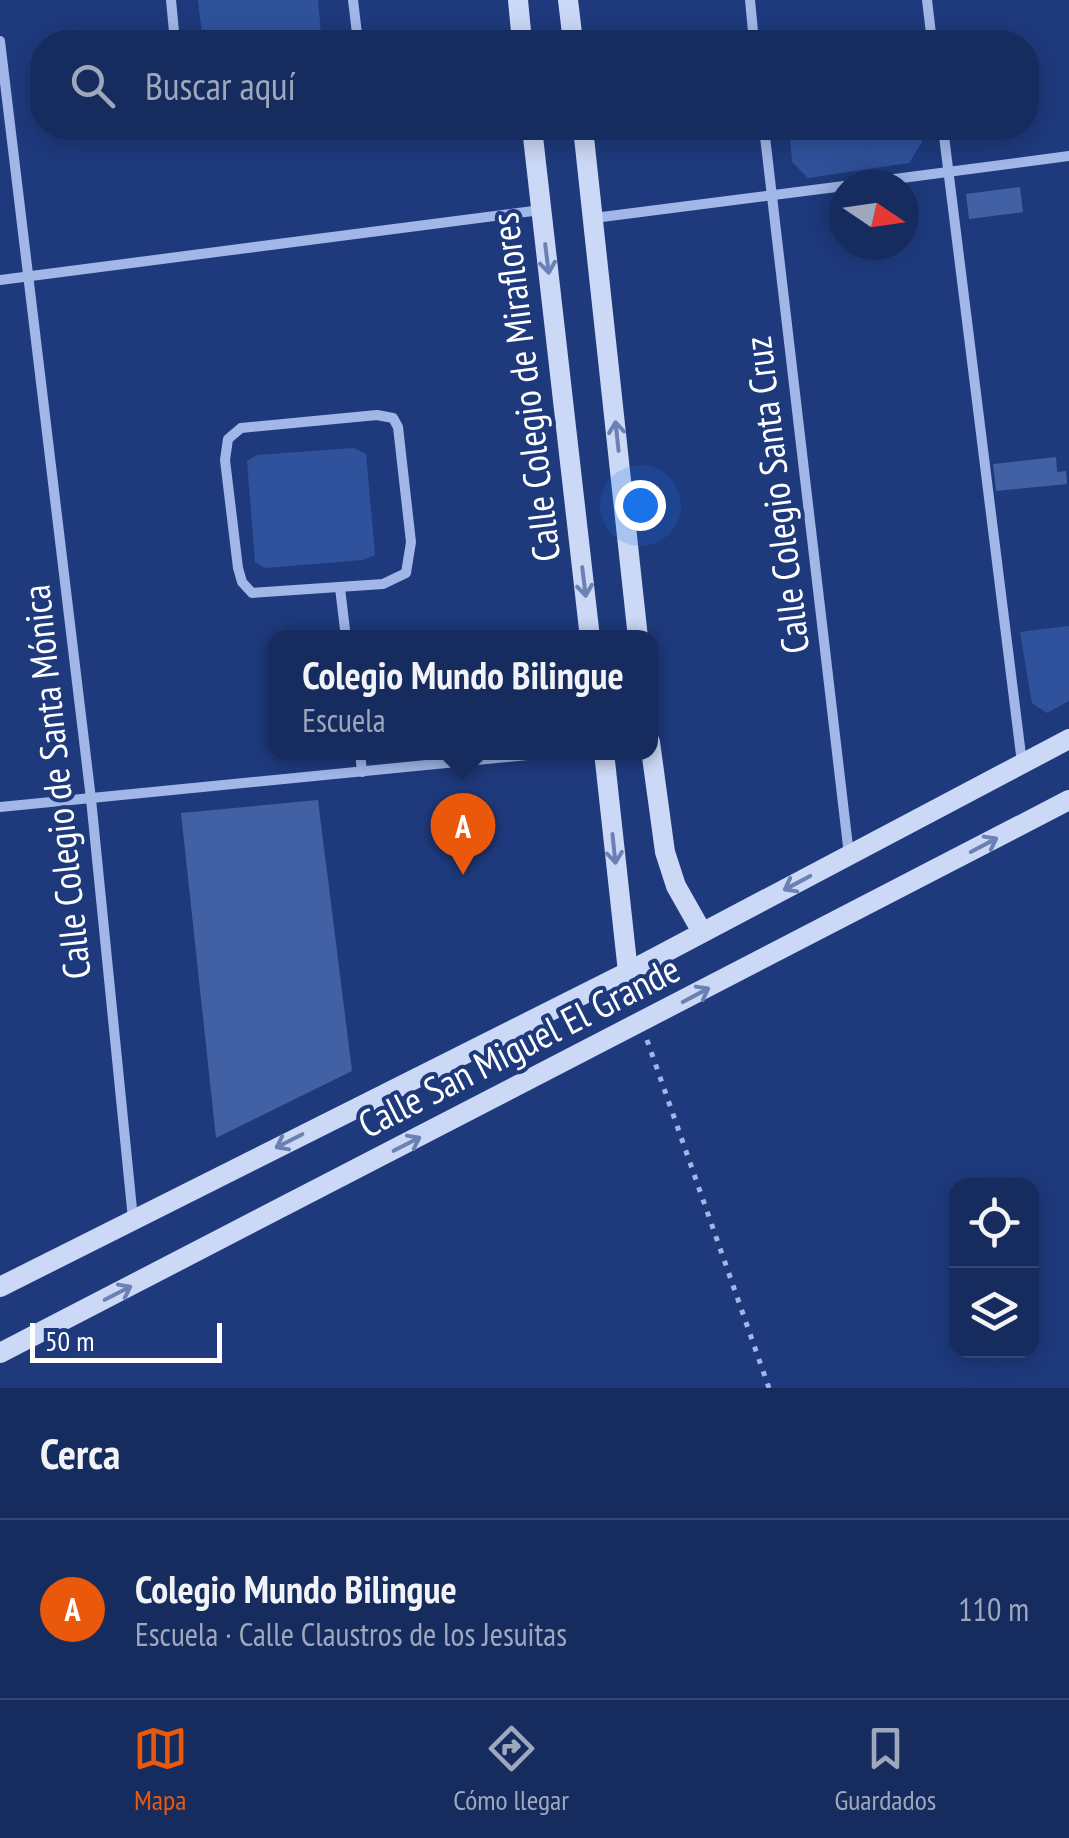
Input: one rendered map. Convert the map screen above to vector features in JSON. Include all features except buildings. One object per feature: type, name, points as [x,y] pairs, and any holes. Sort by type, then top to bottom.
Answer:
[{"type":"street","points":[[171,0],[174,30]]},
{"type":"street","points":[[353,0],[357,30]]},
{"type":"street","points":[[518,0],[521,30]]},
{"type":"street","points":[[568,0],[572,30]]},
{"type":"street","points":[[750,0],[753,30]]},
{"type":"street","points":[[927,0],[931,30]]},
{"type":"street","name":"Calle Colegio de Santa Mónica","points":[[0,41],[92,799],[133,1219]]},
{"type":"street","name":"Calle Colegio de Miraflores","points":[[533,140],[589,630]]},
{"type":"street","points":[[584,140],[637,630]]},
{"type":"street","name":"Calle Colegio Santa Cruz","points":[[765,140],[849,856]]},
{"type":"street","points":[[944,140],[1022,764]]},
{"type":"street","points":[[919,176],[1069,156]]},
{"type":"street","points":[[594,218],[829,187]]},
{"type":"street","points":[[0,280],[541,210]]},
{"type":"street","points":[[378,414],[397,423],[410,542],[406,573],[396,580],[340,588],[257,594],[242,582],[225,460],[228,439],[234,432],[378,414]]},
{"type":"street","points":[[340,588],[345,630]]},
{"type":"street","name":"Calle San Miguel El Grande","points":[[0,1288],[628,972],[1069,739]]},
{"type":"street","points":[[361,760],[362,772]]},
{"type":"street","points":[[0,807],[480,760]]},
{"type":"street","points":[[605,760],[628,972]]},
{"type":"street","points":[[652,760],[665,852],[676,886],[702,932]]},
{"type":"street","name":"Calle San Miguel El Grande","points":[[0,1354],[1069,800]]},
{"type":"path","points":[[641,1024],[769,1388]]},
{"type":"shaded area","points":[[198,0],[318,0],[321,30],[202,30]]},
{"type":"shaded area","points":[[790,140],[922,140],[909,163],[829,170],[829,175],[808,178],[792,162]]},
{"type":"shaded area","points":[[354,448],[366,454],[375,555],[363,560],[265,568],[255,562],[247,461],[257,455]]},
{"type":"shaded area","points":[[1069,626],[1069,701],[1047,713],[1032,703],[1020,632]]},
{"type":"place","name":"Colegio Mundo Bilingue","points":[[463,875]]}]
